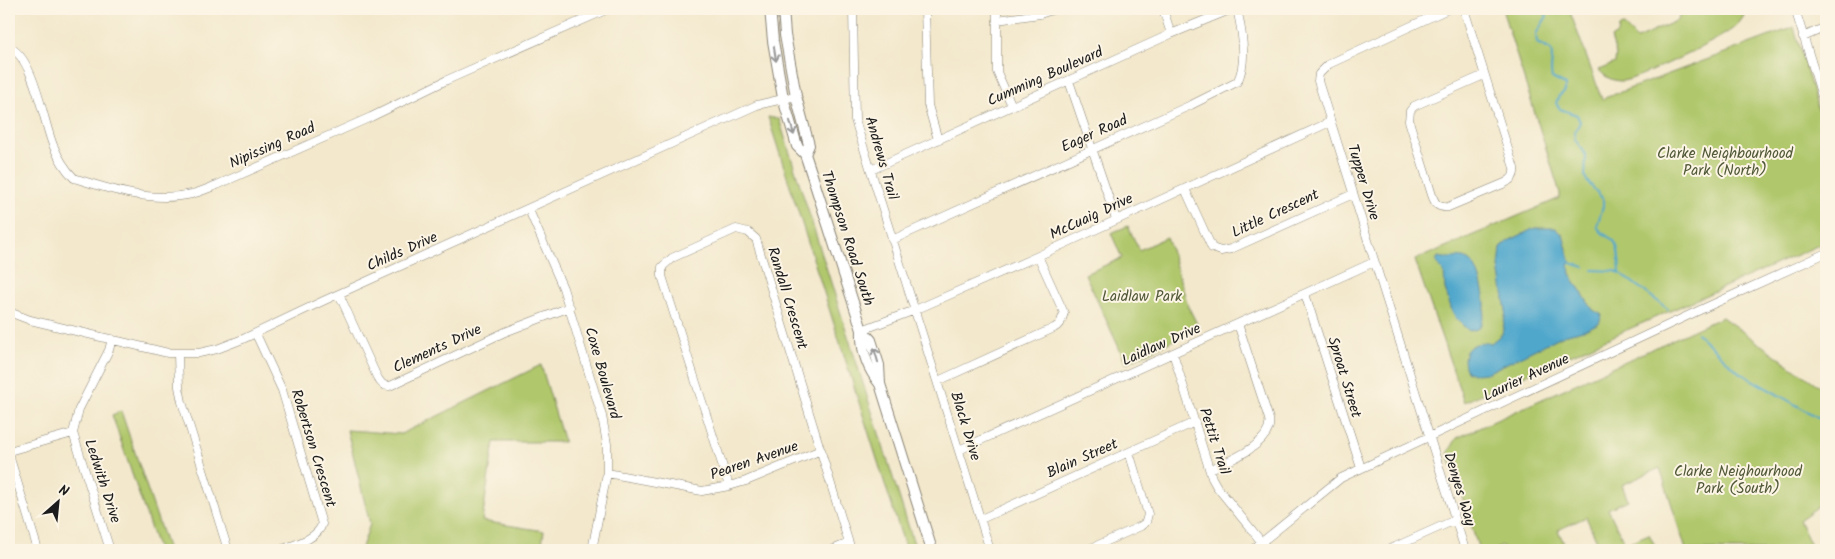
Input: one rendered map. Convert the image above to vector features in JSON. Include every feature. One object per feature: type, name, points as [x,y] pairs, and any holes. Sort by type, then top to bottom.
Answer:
[{"type":"main road","name":"Thompson Road South","points":[[770,9],[773,41],[783,98],[797,146],[805,154],[862,330],[871,340],[879,365],[880,384],[932,550]]},
{"type":"main road","name":"Thompson Road South","points":[[783,9],[785,35],[796,96],[808,144],[805,154]]},
{"type":"street","name":"Nipissing Road","points":[[9,48],[21,56],[39,98],[53,145],[68,172],[74,178],[134,195],[171,197],[194,194],[371,117],[447,80],[608,9]]},
{"type":"street","name":"Andrews Trail","points":[[853,9],[855,120],[914,310]]},
{"type":"street","points":[[925,9],[928,105],[938,140]]},
{"type":"street","points":[[997,9],[997,72],[1012,106]]},
{"type":"street","points":[[997,20],[1040,14],[1055,9]]},
{"type":"street","points":[[1163,9],[1171,34]]},
{"type":"street","name":"Cumming Boulevard","points":[[870,170],[1171,34],[1232,9]]},
{"type":"street","name":"Eager Road","points":[[892,240],[1237,82],[1242,69],[1243,32],[1237,9]]},
{"type":"street","name":"Tupper Drive","points":[[1429,437],[1318,82],[1319,74],[1323,68],[1336,60],[1448,9]]},
{"type":"street","points":[[1464,9],[1515,173],[1512,179],[1505,183],[1448,207],[1439,207],[1435,204],[1409,121],[1410,111],[1414,106],[1484,75]]},
{"type":"street","points":[[1795,9],[1826,107]]},
{"type":"street","points":[[1804,37],[1826,27]]},
{"type":"street","points":[[1069,81],[1116,219]]},
{"type":"street","name":"Childs Drive","points":[[9,312],[30,320],[178,354],[199,353],[217,349],[256,334],[339,294],[757,106],[796,96]]},
{"type":"street","name":"McCuaig Drive","points":[[862,330],[914,310],[1038,256],[1330,122]]},
{"type":"street","name":"Little Crescent","points":[[1185,189],[1212,248],[1221,251],[1231,249],[1353,194]]},
{"type":"street","name":"Coxe Boulevard","points":[[529,210],[555,266],[570,307],[602,416],[607,444],[607,473],[592,550]]},
{"type":"street","name":"Randall Crescent","points":[[729,486],[662,276],[662,266],[672,258],[736,229],[748,232],[756,239],[850,547]]},
{"type":"street","name":"Laurier Avenue","points":[[1252,550],[1341,478],[1826,253]]},
{"type":"street","points":[[938,381],[1060,324],[1064,313],[1038,256]]},
{"type":"street","name":"Laidlaw Drive","points":[[959,450],[1374,262]]},
{"type":"street","name":"Clements Drive","points":[[339,294],[377,377],[381,384],[385,386],[390,386],[505,332],[570,307]]},
{"type":"street","name":"Sproat Street","points":[[1305,294],[1361,468]]},
{"type":"street","name":"Black Drive","points":[[914,310],[990,550]]},
{"type":"street","points":[[1210,469],[1240,456],[1264,436],[1270,428],[1269,419],[1238,324]]},
{"type":"street","name":"Robertson Crescent","points":[[256,334],[282,390],[322,524],[315,534],[280,550]]},
{"type":"street","name":"Ledwith Drive","points":[[110,550],[73,433],[79,409],[109,350],[112,338]]},
{"type":"street","name":"Pettit Trail","points":[[1173,353],[1194,422],[1217,487],[1222,496],[1268,550]]},
{"type":"street","points":[[178,354],[179,387],[182,402],[228,550]]},
{"type":"street","name":"Blain Street","points":[[981,519],[1194,422]]},
{"type":"street","points":[[9,451],[73,433]]},
{"type":"street","name":"Denyes Way","points":[[1429,437],[1465,550]]},
{"type":"street","name":"Pearen Avenue","points":[[607,473],[702,491],[729,486],[821,450]]},
{"type":"street","points":[[1086,550],[1141,526],[1147,520],[1148,514],[1129,452]]},
{"type":"street","points":[[9,455],[38,550]]},
{"type":"street","points":[[1388,550],[1455,520]]},
{"type":"street","points":[[832,550],[850,547]]},
{"type":"green space","name":"Clarke Neighbourhood Park (North)","points":[[1502,9],[1569,9],[1602,99],[1794,27],[1826,137],[1826,242],[1464,402],[1415,260],[1560,198]]},
{"type":"green space","points":[[1680,9],[1746,9],[1739,23],[1731,30],[1677,59],[1643,74],[1618,81],[1609,78],[1599,70],[1615,63],[1616,54],[1611,38],[1618,33],[1619,27],[1624,26],[1637,39],[1678,20]]},
{"type":"green space","points":[[768,117],[779,119],[916,550],[906,550]]},
{"type":"green space","name":"Laidlaw Park","points":[[1128,226],[1139,250],[1167,237],[1188,306],[1199,328],[1126,363],[1085,274],[1122,258],[1111,233]]},
{"type":"green space","name":"Clarke Neighourhood Park (South)","points":[[1722,317],[1826,391],[1826,501],[1799,520],[1813,550],[1686,550],[1660,468],[1622,485],[1628,500],[1608,509],[1625,544],[1649,534],[1657,550],[1601,550],[1586,517],[1558,530],[1567,550],[1505,550],[1503,546],[1493,550],[1479,550],[1448,453],[1457,438]]},
{"type":"green space","points":[[541,365],[564,442],[494,442],[482,521],[544,531],[541,550],[361,550],[370,524],[347,430],[401,434]]},
{"type":"green space","points":[[121,411],[168,550],[158,550],[112,415]]},
{"type":"water","points":[[1535,228],[1556,228],[1563,235],[1571,263],[1569,264],[1570,274],[1593,310],[1602,315],[1599,323],[1587,329],[1564,335],[1487,373],[1475,374],[1467,372],[1464,358],[1468,349],[1478,344],[1491,343],[1502,334],[1506,311],[1499,267],[1501,247],[1508,241]]},
{"type":"water","points":[[1438,257],[1469,260],[1475,268],[1483,289],[1485,303],[1482,320],[1477,329],[1469,331],[1457,320],[1452,311],[1445,289],[1444,273],[1436,261]]},
{"type":"waterway","points":[[1542,9],[1547,16],[1536,34],[1537,43],[1551,50],[1552,78],[1565,85],[1565,91],[1559,96],[1556,103],[1560,109],[1577,115],[1580,122],[1575,132],[1575,140],[1586,156],[1585,176],[1587,181],[1603,199],[1603,206],[1597,226],[1601,232],[1616,244],[1620,273]]},
{"type":"waterway","points":[[1571,263],[1584,267]]},
{"type":"waterway","points":[[1593,270],[1620,273],[1668,309]]},
{"type":"waterway","points":[[1697,333],[1740,373],[1826,422]]}]
